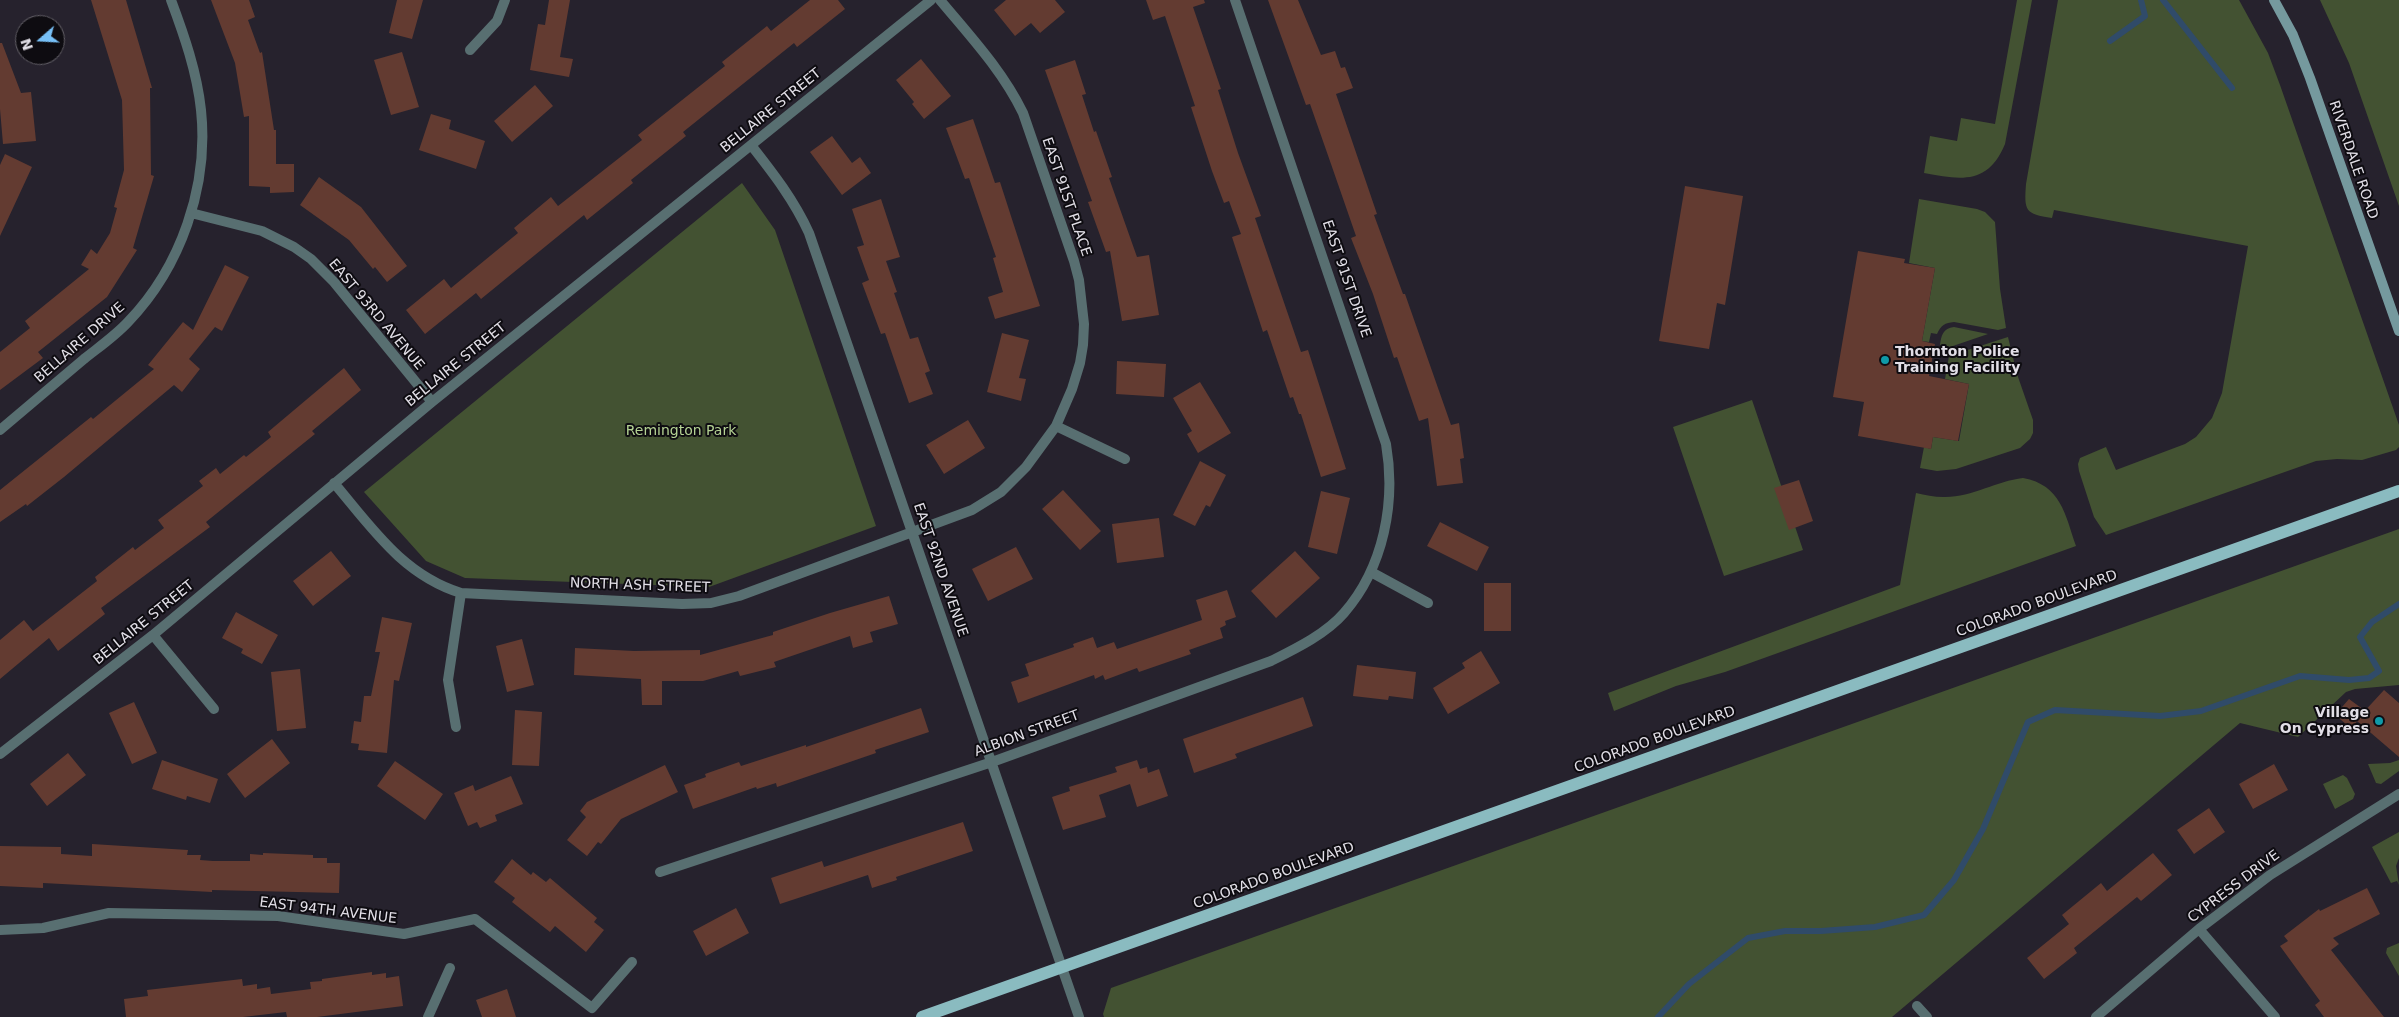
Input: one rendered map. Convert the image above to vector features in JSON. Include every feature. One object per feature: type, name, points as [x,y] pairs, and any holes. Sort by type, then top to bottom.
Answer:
[{"type":"main road","name":"COLORADO BOULEVARD","points":[[922,1017],[2399,491]]},
{"type":"street","points":[[171,0],[189,52],[200,108],[202,129],[200,170],[191,213]]},
{"type":"street","points":[[470,50],[497,21],[504,0]]},
{"type":"street","name":"BELLAIRE STREET","points":[[0,754],[153,634],[432,402],[931,0]]},
{"type":"street","name":"EAST 91ST PLACE","points":[[940,0],[1002,75],[1011,90],[1022,113],[1074,261],[1079,280],[1084,324],[1083,345],[1077,372],[1056,426]]},
{"type":"street","name":"EAST 91ST DRIVE","points":[[1235,0],[1386,444],[1390,477],[1389,505],[1384,530],[1371,572]]},
{"type":"street","name":"RIVERDALE ROAD","points":[[2274,0],[2292,35],[2310,78],[2399,331]]},
{"type":"street","name":"EAST 92ND AVENUE","points":[[750,145],[784,187],[797,208],[809,234],[1079,1017]]},
{"type":"street","name":"EAST 93RD AVENUE","points":[[191,213],[262,231],[294,247],[310,259],[334,282],[432,402]]},
{"type":"street","name":"BELLAIRE DRIVE","points":[[0,430],[127,324],[161,280],[177,250],[191,213]]},
{"type":"street","points":[[1056,426],[1125,459]]},
{"type":"street","name":"NORTH ASH STREET","points":[[334,483],[369,524],[411,568],[442,587],[461,592],[711,604],[739,596],[972,510],[1001,492],[1026,467],[1056,426]]},
{"type":"street","points":[[1371,572],[1428,604]]},
{"type":"street","name":"ALBION STREET","points":[[660,872],[992,762],[1271,661],[1295,649],[1344,614],[1371,572]]},
{"type":"street","points":[[456,727],[448,680],[461,592]]},
{"type":"street","points":[[153,634],[214,709]]},
{"type":"street","name":"CYPRESS DRIVE","points":[[2096,1017],[2199,930],[2291,861],[2399,794]]},
{"type":"street","name":"EAST 94TH AVENUE","points":[[0,930],[43,928],[109,913],[278,916],[404,934],[475,919],[592,1008],[632,962]]},
{"type":"street","points":[[2199,930],[2274,1017]]},
{"type":"street","points":[[428,1017],[450,968]]},
{"type":"street","points":[[1917,1006],[1927,1017]]},
{"type":"green space","points":[[2017,0],[2032,0],[2005,144],[1990,167],[1972,177],[1961,178],[1924,173],[1930,136],[1957,141],[1961,118],[1995,124]]},
{"type":"green space","points":[[2058,0],[2239,0],[2268,53],[2399,425],[2399,447],[2396,450],[2362,460],[2337,459],[2316,461],[2106,535],[2094,517],[2079,471],[2078,464],[2080,458],[2106,447],[2116,470],[2185,444],[2196,437],[2212,418],[2222,393],[2248,246],[2054,210],[2052,218],[2036,215],[2028,210],[2025,200],[2026,184]]},
{"type":"green space","points":[[2320,0],[2399,0],[2399,206],[2349,63]]},
{"type":"green space","name":"Remington Park","points":[[742,183],[775,230],[876,526],[709,587],[465,578],[426,561],[364,492]]},
{"type":"green space","points":[[1919,199],[1977,209],[1985,212],[1995,222],[2000,289],[2006,328],[1998,330],[1951,322],[1942,327],[1937,334],[1931,333],[1929,342],[1922,341],[1935,268],[1909,263]]},
{"type":"green space","points":[[1954,327],[1988,334],[1950,347],[1940,345],[1943,333],[1947,329]]},
{"type":"green space","points":[[2008,337],[2017,374],[2033,420],[2033,433],[2030,439],[2020,448],[1956,469],[1937,471],[1920,468],[1924,447],[1931,449],[1933,437],[1959,441],[1969,384],[1945,379],[1949,356]]},
{"type":"green space","points":[[1752,400],[1803,550],[1724,576],[1673,427]]},
{"type":"green space","points":[[2023,478],[2046,487],[2054,494],[2064,512],[2076,546],[1725,672],[1676,686],[1614,711],[1608,693],[1900,585],[1916,493],[1936,497],[1953,497]]},
{"type":"green space","points":[[2399,529],[2399,685],[2355,689],[2346,692],[2298,737],[2240,723],[1892,1017],[1104,1017],[1103,1014],[1111,988]]},
{"type":"green space","points":[[2399,760],[2399,771],[2381,784],[2376,783],[2368,764],[2390,763]]},
{"type":"green space","points":[[2343,775],[2347,778],[2355,794],[2353,799],[2335,809],[2323,784]]},
{"type":"green space","points":[[2399,832],[2399,858],[2396,866],[2399,885],[2397,881],[2391,883],[2372,847]]},
{"type":"green space","points":[[2399,943],[2399,976],[2386,953],[2387,948]]},
{"type":"building","points":[[91,0],[126,0],[152,88],[150,88],[151,175],[154,176],[133,248],[137,250],[107,297],[38,352],[43,358],[0,390],[0,352],[30,328],[25,321],[89,269],[81,265],[91,249],[97,254],[110,233],[117,208],[114,207],[124,170],[122,100]]},
{"type":"building","points":[[211,0],[249,0],[255,17],[248,20],[260,53],[262,52],[274,130],[276,130],[276,164],[294,164],[294,192],[270,193],[270,187],[249,186],[249,116],[244,117],[235,63]]},
{"type":"building","points":[[397,0],[423,0],[412,39],[389,33]]},
{"type":"building","points":[[549,0],[570,0],[560,57],[573,59],[569,77],[530,70],[538,24],[545,25]]},
{"type":"building","points":[[810,0],[838,0],[845,9],[797,47],[794,43],[683,132],[686,136],[631,180],[633,183],[587,220],[584,215],[481,299],[476,293],[425,334],[406,310],[444,279],[451,288],[518,233],[514,228],[551,197],[558,206],[642,140],[638,135],[725,66],[722,62],[767,26],[771,31]]},
{"type":"building","points":[[1006,0],[1055,0],[1065,12],[1040,33],[1031,23],[1015,36],[994,10]]},
{"type":"building","points":[[1146,0],[1204,0],[1205,3],[1193,7],[1221,89],[1218,90],[1238,153],[1261,216],[1255,218],[1301,352],[1308,350],[1346,469],[1321,477],[1301,414],[1299,414],[1293,397],[1290,398],[1267,330],[1263,332],[1232,237],[1241,234],[1229,201],[1224,203],[1212,171],[1191,107],[1195,106],[1165,16],[1153,20]]},
{"type":"building","points":[[1268,0],[1298,0],[1321,55],[1335,51],[1341,68],[1345,67],[1353,88],[1336,94],[1377,214],[1374,215],[1403,294],[1405,294],[1451,425],[1459,423],[1464,458],[1460,459],[1463,483],[1437,486],[1428,418],[1419,421],[1397,357],[1394,358],[1373,294],[1351,238],[1356,236],[1310,104],[1306,105]]},
{"type":"building","points":[[0,43],[2,43],[21,93],[31,92],[36,141],[3,144],[0,109]]},
{"type":"building","points":[[402,52],[419,107],[391,115],[374,60]]},
{"type":"building","points":[[921,59],[951,96],[924,119],[912,104],[914,102],[896,80]]},
{"type":"building","points":[[1075,60],[1086,94],[1082,95],[1112,177],[1109,178],[1137,257],[1149,255],[1159,315],[1122,321],[1110,251],[1106,252],[1088,202],[1092,201],[1045,70]]},
{"type":"building","points":[[535,85],[553,106],[512,142],[494,121]]},
{"type":"building","points":[[431,114],[451,120],[449,129],[485,141],[476,169],[419,150]]},
{"type":"building","points":[[973,119],[995,183],[1000,182],[1040,306],[995,319],[988,297],[1003,292],[993,258],[996,257],[969,178],[965,179],[946,128]]},
{"type":"building","points":[[832,136],[852,163],[860,157],[871,173],[842,195],[810,152]]},
{"type":"building","points":[[5,154],[32,167],[0,236],[0,165]]},
{"type":"building","points":[[319,177],[361,207],[407,266],[387,282],[375,267],[373,269],[349,240],[300,205]]},
{"type":"building","points":[[1685,186],[1743,196],[1725,305],[1717,303],[1709,349],[1659,341]]},
{"type":"building","points":[[881,199],[900,257],[886,261],[897,292],[894,293],[910,339],[918,337],[930,371],[925,373],[933,394],[909,403],[885,333],[881,334],[862,283],[869,280],[857,247],[864,245],[852,209]]},
{"type":"building","name":"Thornton Police Training Facility","points":[[1858,251],[1905,259],[1904,263],[1935,268],[1922,341],[1935,344],[1929,376],[1969,384],[1958,441],[1933,437],[1931,449],[1858,436],[1864,402],[1833,397]]},
{"type":"building","points":[[225,265],[249,277],[222,331],[215,327],[189,359],[200,369],[182,392],[174,385],[64,477],[27,506],[26,504],[0,522],[0,490],[91,417],[93,419],[154,369],[148,365],[183,322],[193,330]]},
{"type":"building","points":[[1002,333],[1029,340],[1019,378],[1026,379],[1021,401],[987,392]]},
{"type":"building","points":[[1117,361],[1166,364],[1164,397],[1116,394]]},
{"type":"building","points":[[344,368],[361,390],[312,431],[315,434],[206,522],[210,527],[101,608],[105,614],[58,651],[49,638],[0,679],[0,640],[24,620],[33,631],[97,581],[95,577],[133,547],[135,550],[164,528],[158,520],[203,486],[199,481],[216,468],[220,474],[244,455],[246,457],[271,437],[268,432]]},
{"type":"building","points":[[1200,382],[1231,433],[1198,453],[1187,434],[1192,431],[1173,398]]},
{"type":"building","points":[[968,420],[985,448],[944,474],[926,445]]},
{"type":"building","points":[[1200,461],[1226,475],[1210,507],[1206,505],[1195,526],[1173,515]]},
{"type":"building","points":[[1799,480],[1813,521],[1789,530],[1774,488]]},
{"type":"building","points":[[1063,490],[1101,531],[1080,550],[1042,509]]},
{"type":"building","points":[[1321,491],[1350,498],[1337,554],[1308,547]]},
{"type":"building","points":[[1159,518],[1164,557],[1117,563],[1112,524]]},
{"type":"building","points":[[1440,522],[1489,547],[1477,571],[1427,546]]},
{"type":"building","points":[[1016,547],[1033,579],[988,601],[972,569]]},
{"type":"building","points":[[331,551],[351,576],[313,606],[293,581]]},
{"type":"building","points":[[1295,551],[1320,578],[1276,618],[1251,591]]},
{"type":"building","points":[[1484,583],[1511,583],[1511,631],[1484,631]]},
{"type":"building","points":[[1227,590],[1236,617],[1225,621],[1226,625],[1220,628],[1223,638],[1189,650],[1191,654],[1139,672],[1137,668],[1105,680],[1103,675],[1095,679],[1094,675],[1018,703],[1011,682],[1029,676],[1025,664],[1074,647],[1073,644],[1093,637],[1097,648],[1114,642],[1117,649],[1202,620],[1196,600]]},
{"type":"building","points":[[889,596],[898,624],[870,632],[873,642],[853,648],[850,636],[774,662],[776,667],[740,676],[738,671],[703,681],[662,681],[662,705],[642,705],[641,679],[574,675],[575,648],[634,651],[700,650],[700,655],[773,635],[773,632]]},
{"type":"building","points":[[236,612],[278,635],[262,664],[241,653],[243,649],[222,638]]},
{"type":"building","points":[[382,617],[412,623],[399,681],[394,680],[387,753],[358,750],[359,744],[351,743],[354,721],[361,722],[364,696],[371,696],[380,652],[375,652]]},
{"type":"building","points":[[522,639],[534,685],[507,692],[496,646]]},
{"type":"building","points":[[1481,651],[1500,683],[1448,714],[1433,688],[1465,668],[1462,663]]},
{"type":"building","points":[[1357,665],[1416,672],[1413,699],[1389,696],[1388,700],[1353,696]]},
{"type":"building","points":[[300,669],[306,728],[277,731],[271,672]]},
{"type":"building","name":"Village On Cypress","points":[[2384,690],[2399,703],[2399,757],[2357,721],[2352,729],[2335,715],[2349,699],[2364,710],[2361,715]]},
{"type":"building","points":[[1303,697],[1313,726],[1235,754],[1237,758],[1194,773],[1183,739]]},
{"type":"building","points":[[134,702],[157,753],[132,764],[109,713]]},
{"type":"building","points":[[921,708],[929,732],[875,750],[876,753],[777,787],[776,783],[757,789],[756,787],[693,809],[684,785],[706,777],[705,774],[739,762],[741,766],[806,745],[806,747]]},
{"type":"building","points":[[515,710],[542,712],[539,766],[512,765]]},
{"type":"building","points":[[272,739],[290,763],[245,798],[227,774]]},
{"type":"building","points":[[68,753],[86,775],[47,806],[30,784]]},
{"type":"building","points":[[162,760],[218,779],[210,803],[187,796],[186,800],[152,789]]},
{"type":"building","points":[[1137,760],[1140,769],[1147,767],[1148,773],[1159,769],[1168,796],[1137,807],[1130,784],[1099,795],[1106,817],[1063,830],[1052,797],[1070,791],[1069,787],[1117,772],[1115,767]]},
{"type":"building","points":[[395,761],[443,794],[425,820],[377,786]]},
{"type":"building","points":[[2274,764],[2288,790],[2253,809],[2239,784]]},
{"type":"building","points":[[665,765],[678,792],[621,819],[601,844],[598,842],[587,856],[567,840],[586,817],[580,811],[587,802]]},
{"type":"building","points":[[511,776],[523,804],[495,815],[497,821],[480,828],[477,822],[468,826],[454,793],[473,785],[475,791]]},
{"type":"building","points":[[2209,808],[2225,832],[2194,854],[2177,830]]},
{"type":"building","points":[[963,822],[973,851],[896,877],[897,880],[872,888],[868,875],[780,904],[771,878],[822,861],[824,867]]},
{"type":"building","points":[[92,844],[188,850],[187,855],[201,855],[200,860],[213,861],[250,861],[250,854],[263,855],[263,853],[313,855],[313,858],[327,858],[327,863],[340,863],[339,893],[212,890],[212,892],[43,883],[43,888],[0,886],[0,846],[61,847],[61,854],[92,856]]},
{"type":"building","points":[[2153,853],[2172,875],[2141,901],[2137,897],[2074,948],[2077,953],[2044,979],[2027,958],[2069,924],[2062,915],[2101,883],[2107,891]]},
{"type":"building","points":[[512,859],[531,875],[533,872],[546,882],[550,878],[597,918],[594,922],[604,930],[586,952],[555,926],[550,932],[512,902],[515,898],[494,882]]},
{"type":"building","points":[[2367,888],[2380,914],[2333,938],[2339,944],[2331,950],[2384,1017],[2324,1017],[2315,1005],[2320,1001],[2280,946],[2288,941],[2284,936],[2319,909],[2320,911]]},
{"type":"building","points":[[736,908],[749,933],[706,956],[693,931]]},
{"type":"building","points":[[372,972],[372,975],[386,973],[386,978],[399,976],[403,1006],[317,1017],[287,1017],[286,1012],[243,1017],[126,1017],[124,999],[148,996],[147,990],[242,979],[243,986],[257,984],[257,989],[270,987],[271,994],[311,989],[310,982],[322,981],[322,979]]},
{"type":"building","points":[[507,989],[516,1017],[482,1017],[476,1000]]},
{"type":"waterway","points":[[2110,41],[2145,16],[2141,0]]},
{"type":"waterway","points":[[2163,0],[2232,88]]},
{"type":"waterway","points":[[1658,1017],[1689,984],[1748,938],[1785,931],[1821,931],[1875,927],[1924,915],[1954,880],[1983,829],[2028,722],[2055,710],[2160,716],[2201,711],[2300,676],[2349,680],[2369,678],[2379,671],[2360,637],[2372,622],[2399,604]]},
{"type":"place","name":"Thornton Police Training Facility","points":[[1885,360]]},
{"type":"place","name":"Village On Cypress","points":[[2379,721]]}]
